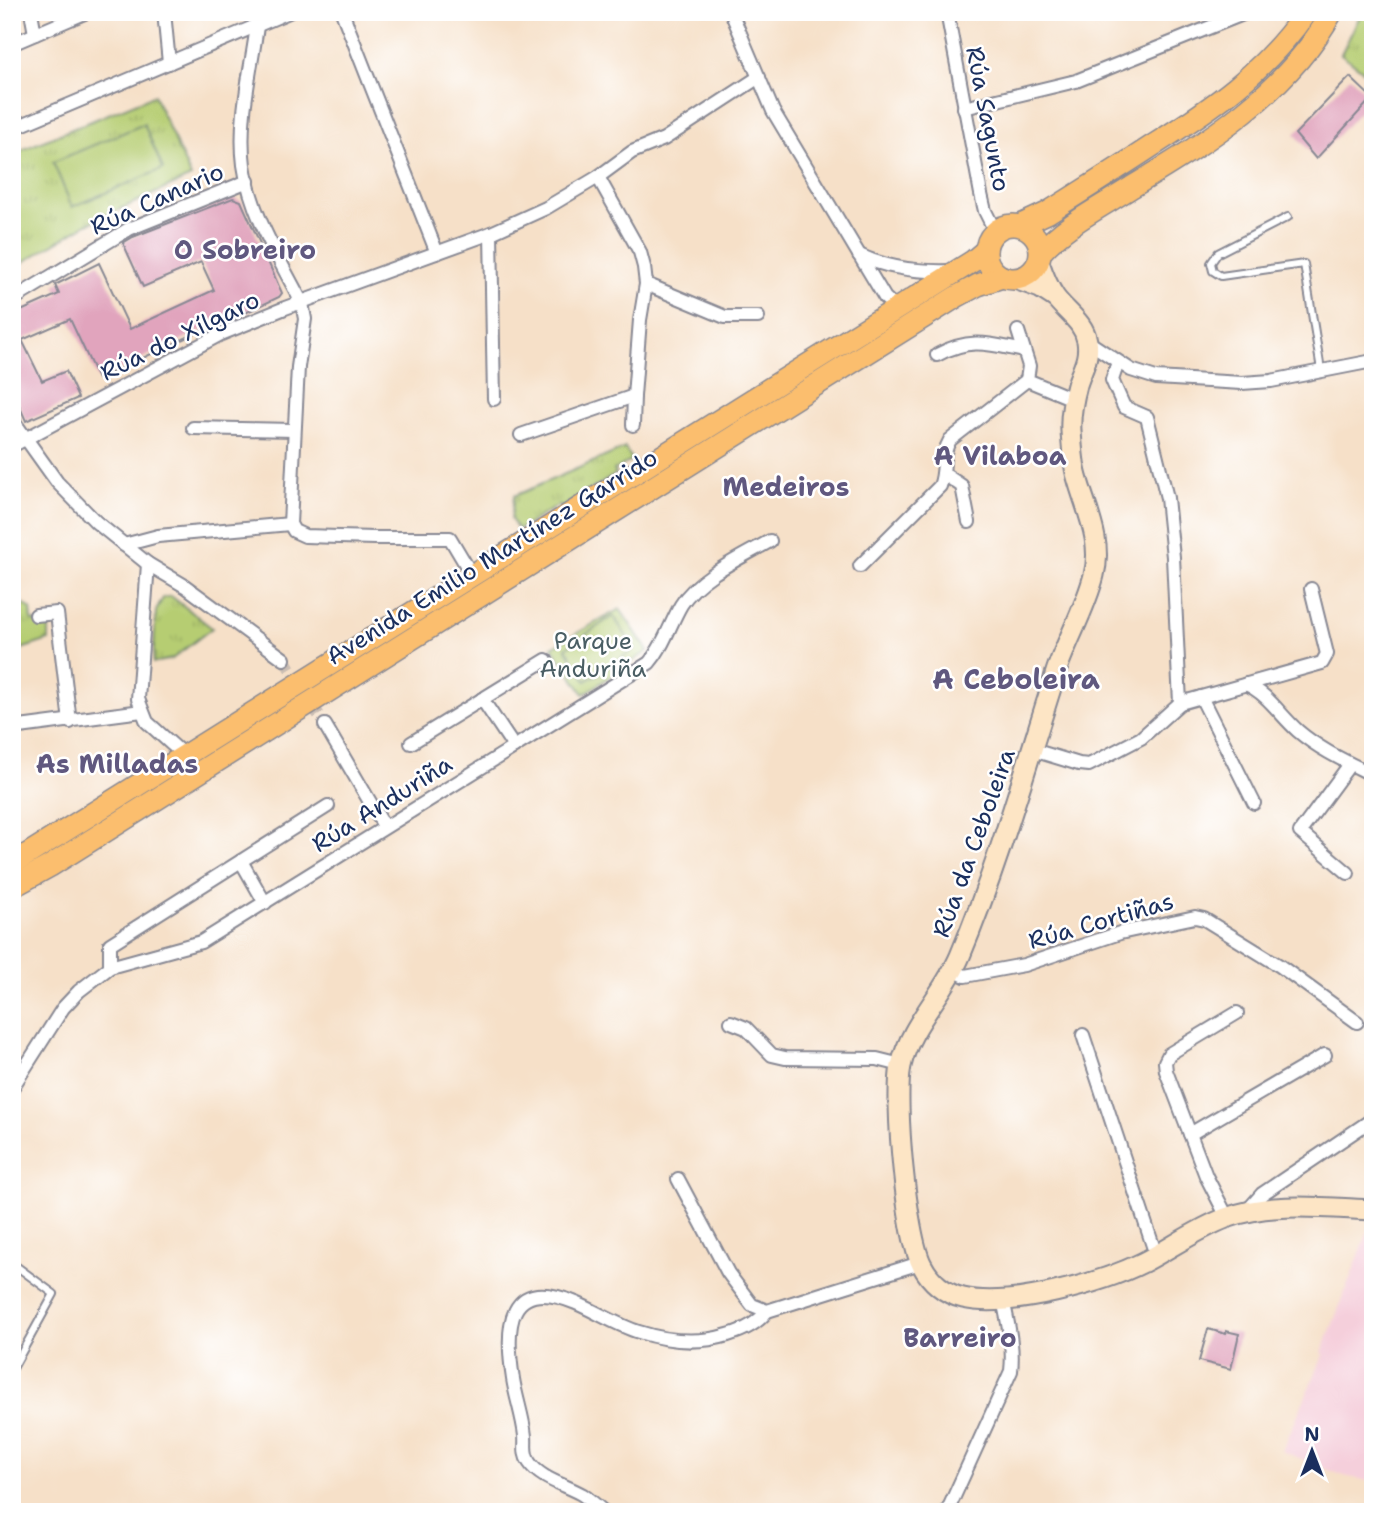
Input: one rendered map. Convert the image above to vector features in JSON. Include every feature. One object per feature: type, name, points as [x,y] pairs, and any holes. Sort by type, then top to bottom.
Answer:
[{"type":"main road","points":[[1306,12],[1270,58],[1246,81],[1202,114],[1033,221],[1003,226],[995,231],[990,236],[986,250],[990,266],[1009,278],[1032,272],[1040,257],[1060,233],[1186,155],[1263,98],[1312,45],[1332,12]]},
{"type":"main road","points":[[1021,225],[1036,235],[1040,257]]},
{"type":"main road","name":"Avenida Emilio Martínez Garrido","points":[[16,861],[472,575],[889,307],[958,271],[986,250]]},
{"type":"main road","name":"Avenida Emilio Martínez Garrido","points":[[12,887],[42,871],[967,291],[1009,278]]},
{"type":"street","points":[[31,12],[35,34]]},
{"type":"street","points":[[12,44],[87,12]]},
{"type":"street","points":[[164,12],[169,63]]},
{"type":"street","points":[[253,12],[257,26],[244,128],[244,165],[256,211],[302,303],[305,319],[298,367],[290,524],[294,531],[305,536],[450,538],[472,575]]},
{"type":"street","points":[[12,129],[289,12]]},
{"type":"street","points":[[342,12],[438,253]]},
{"type":"street","points":[[731,12],[773,111],[889,307],[931,313]]},
{"type":"street","name":"Rúa Sagunto","points":[[947,12],[985,211],[995,231]]},
{"type":"street","points":[[964,108],[1076,81],[1248,12]]},
{"type":"street","name":"Rúa do Xílgaro","points":[[12,446],[221,334],[491,233],[546,208],[598,177],[632,152],[664,139],[759,76]]},
{"type":"street","points":[[598,177],[640,251],[646,284],[639,320],[633,425]]},
{"type":"street","name":"Rúa Canario","points":[[12,300],[129,229],[248,181]]},
{"type":"street","points":[[491,233],[494,399]]},
{"type":"street","points":[[859,255],[885,264],[935,272],[958,271]]},
{"type":"street","points":[[1040,257],[1055,298]]},
{"type":"street","points":[[1009,278],[1040,288],[1055,298],[1085,332],[1087,341],[1131,370],[1156,378],[1242,383],[1271,381],[1373,361]]},
{"type":"street","points":[[646,284],[725,317],[758,317]]},
{"type":"street","points":[[860,566],[940,486],[944,474],[943,453],[950,440],[1027,380],[1029,366],[1018,331]]},
{"type":"street","name":"Rúa da Ceboleira","points":[[1087,341],[1088,356],[1073,399],[1071,431],[1074,462],[1096,542],[1094,575],[1058,667],[994,868],[953,970],[914,1032],[901,1065],[898,1104],[913,1238],[920,1262],[937,1285],[959,1298],[980,1301],[1054,1291],[1105,1277],[1236,1215]]},
{"type":"street","points":[[937,355],[952,347],[980,342],[1024,351]]},
{"type":"street","points":[[1118,362],[1112,380],[1124,407],[1147,417],[1167,498],[1173,557],[1180,703]]},
{"type":"street","points":[[1027,380],[1073,399]]},
{"type":"street","points":[[521,435],[634,396]]},
{"type":"street","points":[[12,419],[57,482],[96,522],[148,564],[186,586],[284,659]]},
{"type":"street","points":[[193,428],[294,430]]},
{"type":"street","points":[[944,474],[962,486],[969,522]]},
{"type":"street","points":[[124,545],[158,537],[290,524]]},
{"type":"street","name":"Rúa Anduriña","points":[[12,1088],[64,1009],[79,991],[110,967],[201,942],[649,663],[659,651],[683,602],[713,573],[770,541]]},
{"type":"street","points":[[148,564],[138,699],[154,730],[204,769]]},
{"type":"street","points":[[1033,750],[1079,764],[1099,762],[1140,738],[1180,703],[1322,663],[1327,654],[1311,589]]},
{"type":"street","points":[[36,615],[57,613],[70,722]]},
{"type":"street","points":[[411,743],[546,660]]},
{"type":"street","points":[[1246,684],[1259,690],[1299,732],[1373,775]]},
{"type":"street","points":[[1201,697],[1254,803]]},
{"type":"street","points":[[482,699],[514,747]]},
{"type":"street","points":[[12,729],[142,711]]},
{"type":"street","points":[[326,725],[384,826]]},
{"type":"street","points":[[1348,873],[1300,832],[1350,764]]},
{"type":"street","points":[[110,967],[110,944],[328,806]]},
{"type":"street","points":[[241,861],[265,903]]},
{"type":"street","name":"Rúa Cortiñas","points":[[953,970],[965,976],[1024,965],[1120,933],[1195,917],[1204,919],[1280,965],[1357,1022]]},
{"type":"street","points":[[1236,1215],[1206,1176],[1166,1071],[1165,1062],[1169,1054],[1237,1013]]},
{"type":"street","points":[[731,1022],[746,1028],[772,1055],[785,1058],[877,1059],[901,1065]]},
{"type":"street","points":[[1083,1035],[1156,1255]]},
{"type":"street","points":[[1190,1134],[1325,1055]]},
{"type":"street","points":[[1236,1215],[1262,1194],[1373,1119]]},
{"type":"street","points":[[677,1179],[728,1273],[752,1305],[767,1311]]},
{"type":"street","points":[[1236,1215],[1288,1208],[1373,1210]]},
{"type":"street","points":[[604,1512],[584,1496],[539,1472],[530,1463],[525,1452],[525,1436],[508,1346],[511,1318],[518,1303],[534,1296],[554,1297],[574,1303],[638,1332],[669,1339],[697,1341],[736,1333],[761,1319],[767,1311],[920,1262]]},
{"type":"street","points":[[947,1512],[1011,1371],[1012,1339],[1003,1299]]},
{"type":"lane","points":[[1288,217],[1217,253],[1211,263],[1213,271],[1221,276],[1304,264],[1321,372]]},
{"type":"lane","points":[[12,1263],[54,1294],[12,1370]]},
{"type":"shaded area","points":[[1369,1229],[1373,1229],[1373,1482],[1344,1476],[1282,1451],[1324,1354],[1322,1352]]},
{"type":"green space","points":[[1362,12],[1373,12],[1373,78],[1341,54]]},
{"type":"green space","points":[[154,95],[191,177],[87,224],[12,269],[12,154]]},
{"type":"green space","points":[[144,124],[163,169],[72,207],[53,162]]},
{"type":"green space","points":[[625,448],[632,460],[614,470],[616,474],[562,508],[559,505],[518,530],[511,519],[514,496]]},
{"type":"green space","points":[[12,570],[18,600],[31,609],[32,621],[49,624],[49,640],[12,652]]},
{"type":"green space","points":[[171,596],[212,628],[172,659],[153,663],[156,611],[163,598]]},
{"type":"green space","name":"Parque Anduriña","points":[[620,609],[648,651],[584,694],[552,647]]},
{"type":"green space","points":[[613,616],[635,649],[586,681],[566,648]]},
{"type":"building","points":[[1350,77],[1372,98],[1316,159],[1295,134]]},
{"type":"building","points":[[233,198],[241,201],[282,293],[279,297],[98,379],[70,319],[22,340],[42,381],[66,371],[78,398],[26,421],[12,389],[12,315],[59,294],[55,285],[99,263],[130,329],[214,290],[201,262],[143,287],[123,243]]},
{"type":"building","points":[[1208,1329],[1239,1334],[1231,1369],[1199,1361]]},
{"type":"tunnel","points":[[284,659],[325,725]]},
{"type":"district","name":"O Sobreiro","points":[[245,249]]},
{"type":"district","name":"A Vilaboa","points":[[1000,455]]},
{"type":"district","name":"Medeiros","points":[[786,486]]},
{"type":"district","name":"A Ceboleira","points":[[1016,679]]},
{"type":"district","name":"As Milladas","points":[[117,763]]},
{"type":"district","name":"Barreiro","points":[[960,1337]]}]
